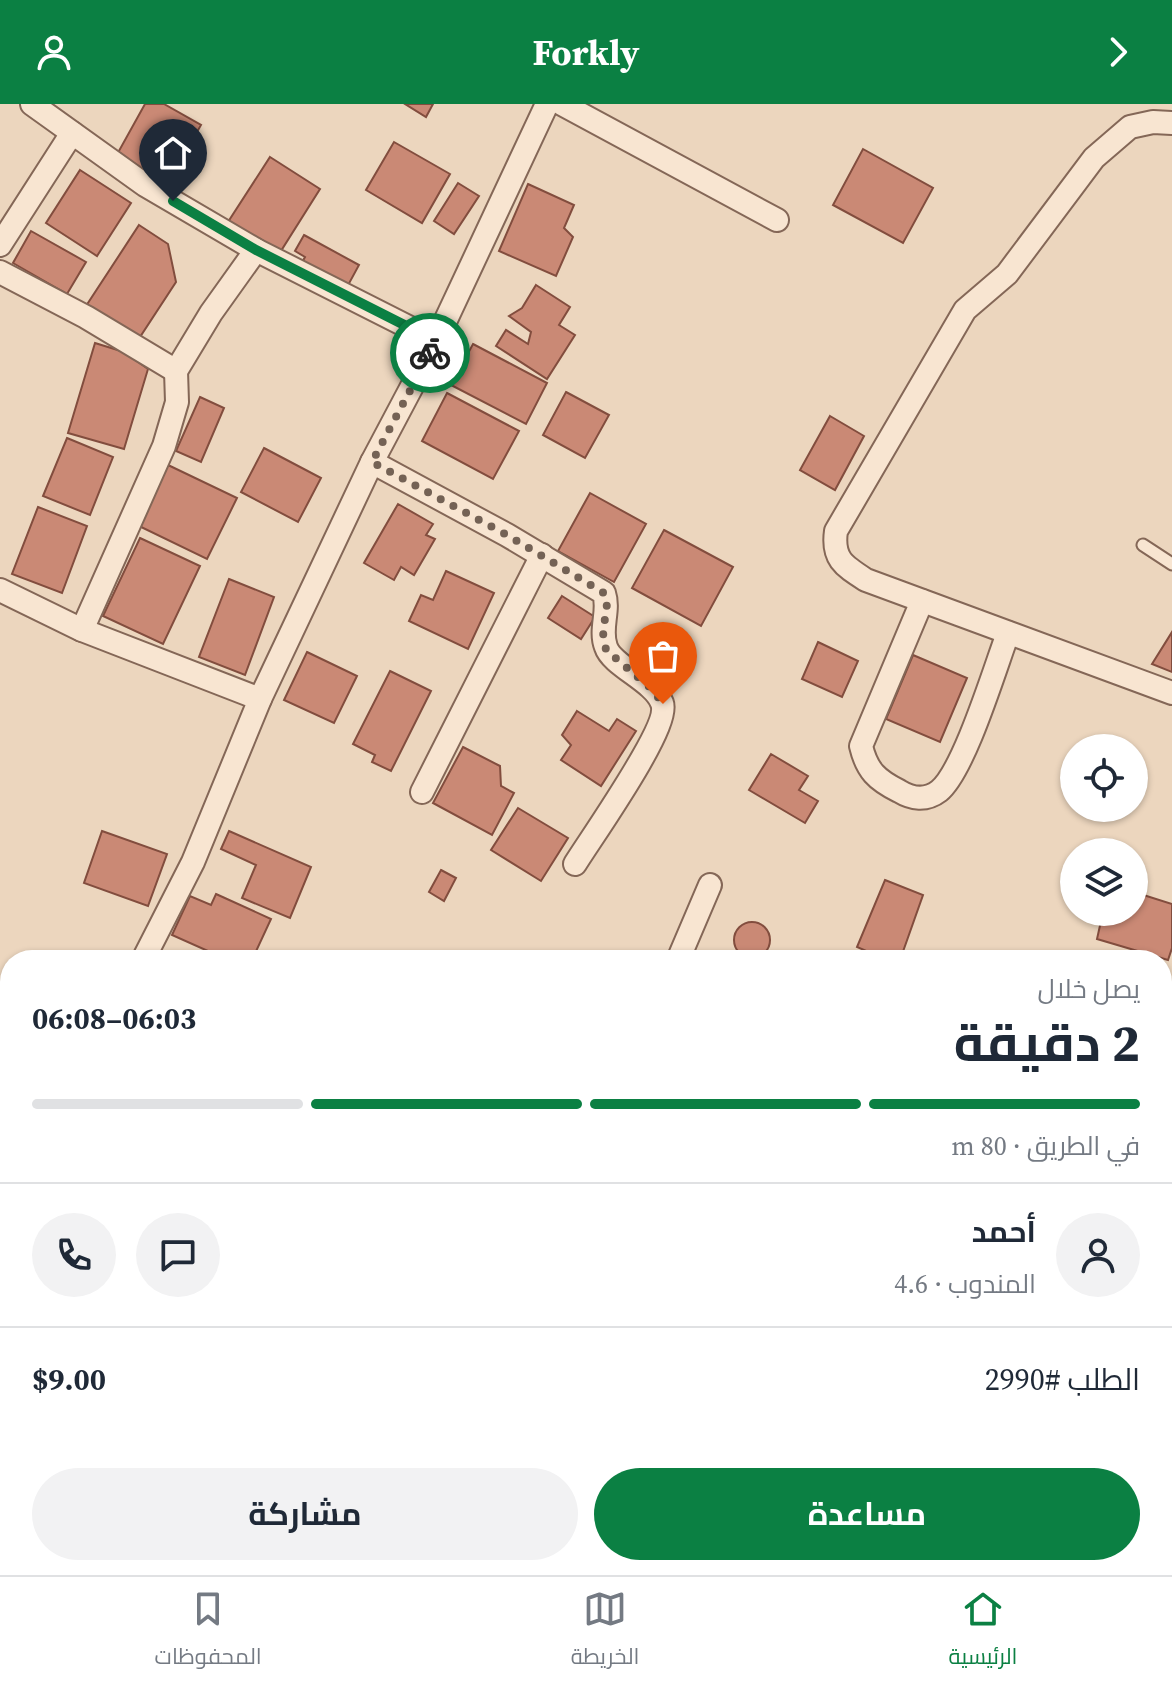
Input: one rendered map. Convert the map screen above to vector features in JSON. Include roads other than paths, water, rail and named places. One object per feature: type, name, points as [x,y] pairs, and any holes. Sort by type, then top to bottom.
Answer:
[{"type":"street","points":[[32,104],[145,185],[256,250],[436,341]]},
{"type":"street","points":[[148,950],[193,862],[260,699],[372,462],[436,341],[548,105],[777,220]]},
{"type":"street","points":[[1172,123],[1153,122],[1130,127],[1094,158],[1007,274],[965,310],[836,531],[834,546],[839,560],[866,580],[1172,693]]},
{"type":"street","points":[[0,245],[72,133]]},
{"type":"street","points":[[82,630],[164,446],[177,402],[176,371],[211,313],[256,250]]},
{"type":"street","points":[[0,272],[86,317],[176,371]]},
{"type":"street","points":[[372,462],[542,555],[604,593],[607,604],[603,633],[606,650],[652,689],[663,704],[663,719],[651,745],[575,864]]},
{"type":"street","points":[[422,792],[542,555]]},
{"type":"street","points":[[0,590],[82,630],[260,699]]},
{"type":"street","points":[[922,601],[861,746],[866,765],[882,782],[909,797],[927,798],[940,790],[956,771],[1008,633]]},
{"type":"street","points":[[682,950],[710,885]]},
{"type":"lane","points":[[1143,545],[1172,564]]}]
